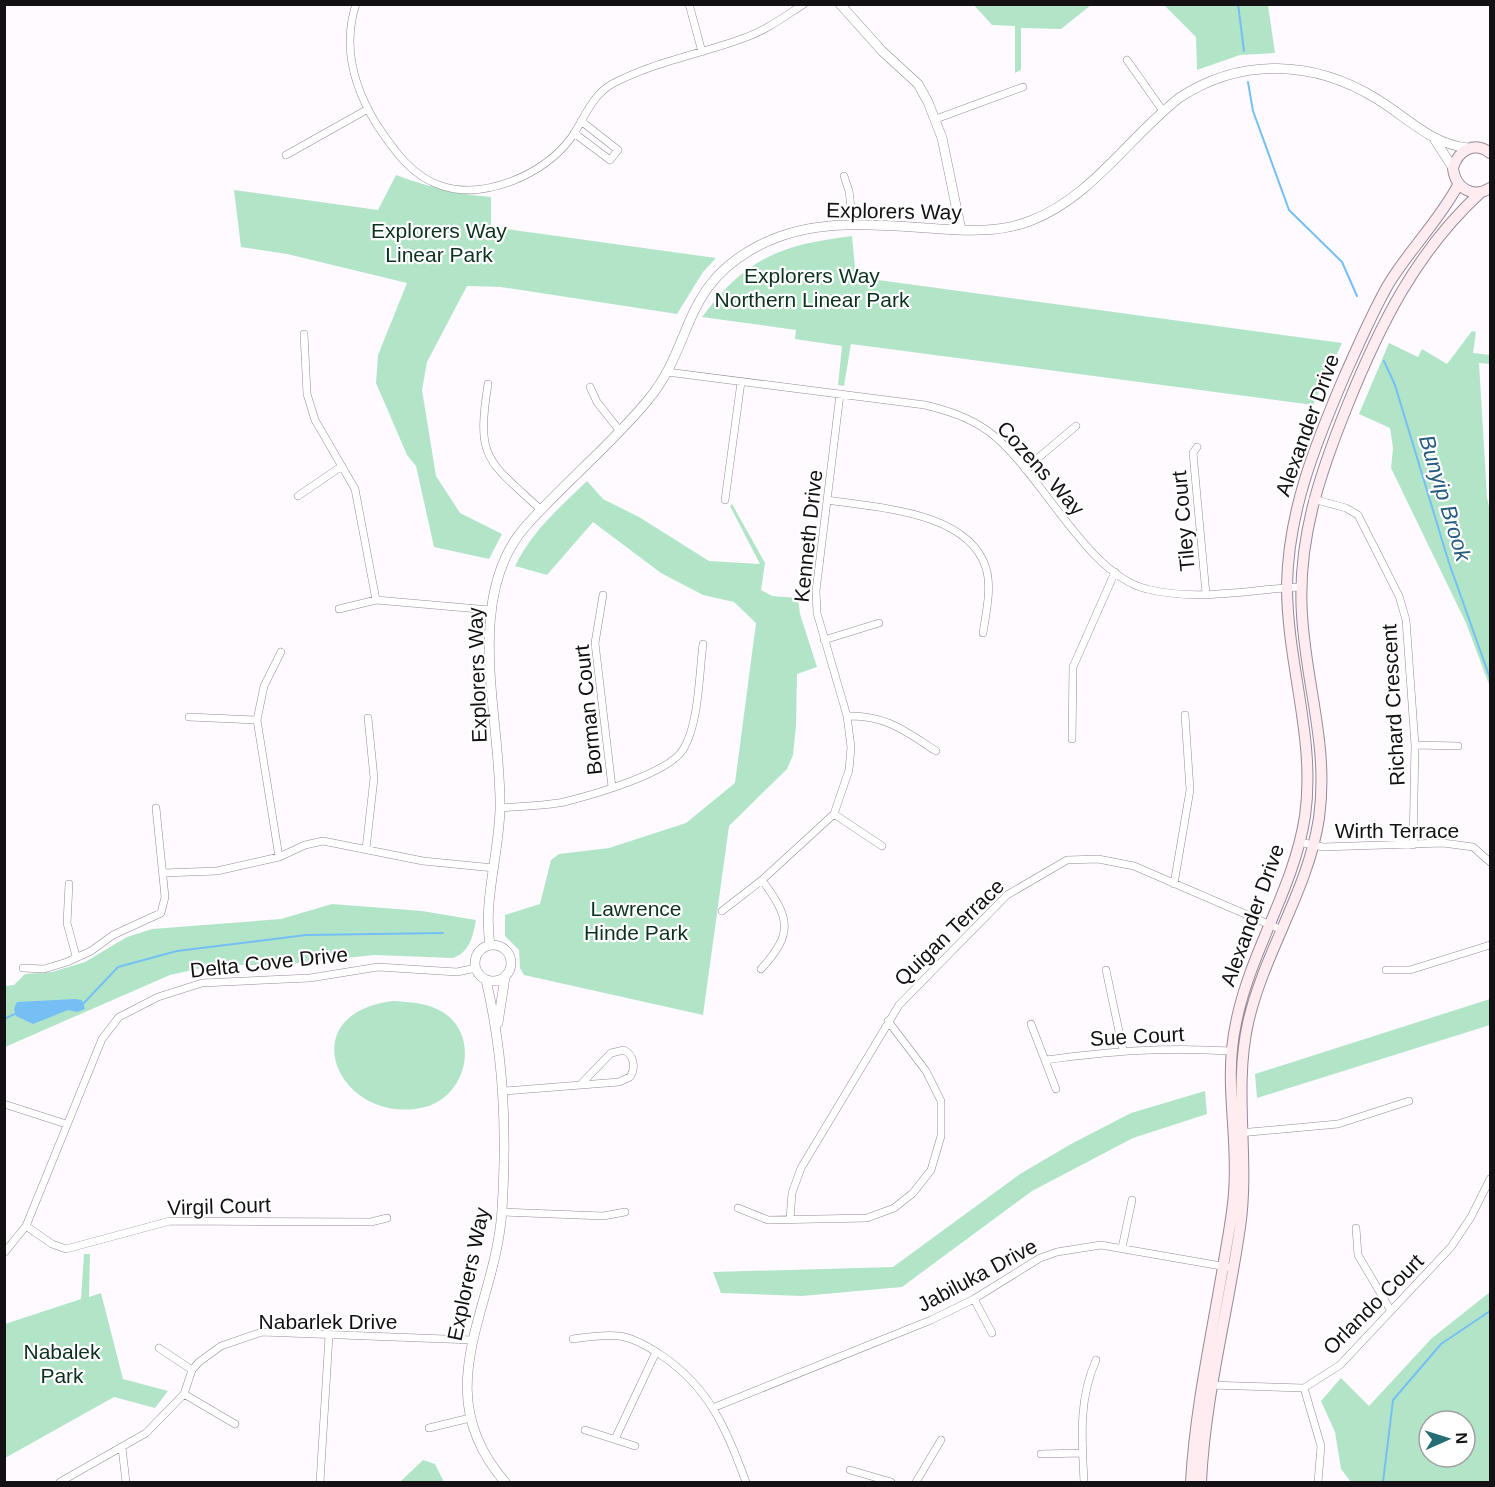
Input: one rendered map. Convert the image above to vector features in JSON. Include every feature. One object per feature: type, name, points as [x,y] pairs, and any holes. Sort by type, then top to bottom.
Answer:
[{"type":"main road","points":[[1485,190],[1468,192],[1458,185],[1453,168],[1460,154],[1490,139]]},
{"type":"main road","points":[[1471,147],[1491,153]]},
{"type":"main road","name":"Alexander Drive","points":[[1191,1482],[1228,1267],[1243,1199],[1237,1133],[1229,1095],[1231,1051],[1244,989],[1282,896],[1299,842],[1307,798],[1307,743],[1292,664],[1287,588],[1296,511],[1309,464],[1324,424],[1363,333],[1406,257],[1442,212],[1458,185]]},
{"type":"main road","name":"Alexander Drive","points":[[1237,1133],[1240,1070],[1245,1036],[1258,987],[1303,883],[1313,845],[1320,803],[1322,761],[1319,725],[1304,639],[1301,587],[1304,551],[1313,499],[1359,377],[1392,305],[1449,223],[1485,190]]},
{"type":"main road","name":"Alexander Drive","points":[[1201,1482],[1207,1384]]},
{"type":"street","points":[[356,4],[351,19],[349,49],[352,71],[368,109],[394,151],[414,170],[441,186],[472,190],[507,184],[527,175],[550,159],[574,133],[590,105],[608,86],[634,73],[747,38],[804,4]]},
{"type":"street","points":[[689,4],[702,52]]},
{"type":"street","points":[[840,4],[882,51],[918,84],[936,118],[962,230]]},
{"type":"street","points":[[1127,60],[1163,111]]},
{"type":"street","name":"Explorers Way","points":[[498,1028],[510,958],[502,948],[490,945],[488,926],[500,808],[490,610],[503,560],[517,536],[540,509],[648,400],[667,372],[694,307],[706,288],[732,263],[758,246],[788,234],[824,226],[853,224],[962,230],[1011,227],[1055,210],[1075,196],[1163,111],[1197,87],[1236,71],[1293,68],[1322,75],[1377,99],[1435,140],[1450,147],[1471,147]]},
{"type":"street","points":[[936,118],[1023,87]]},
{"type":"street","points":[[286,155],[368,109]]},
{"type":"street","points":[[574,133],[610,160],[618,150],[581,122]]},
{"type":"street","name":"Explorers Way","points":[[1435,140],[1453,168]]},
{"type":"street","points":[[844,176],[849,191],[853,224]]},
{"type":"street","points":[[304,334],[307,394],[315,420],[355,489],[376,600]]},
{"type":"street","name":"Cozens Way","points":[[667,372],[925,405],[963,415],[989,432],[1025,469],[1101,561],[1144,589],[1171,594],[1206,594],[1301,587]]},
{"type":"street","points":[[725,500],[741,382]]},
{"type":"street","points":[[488,384],[482,433],[488,456],[500,472],[540,509]]},
{"type":"street","points":[[590,387],[597,402],[619,430]]},
{"type":"street","name":"Kenneth Drive","points":[[722,911],[762,880],[834,814],[849,770],[851,747],[847,716],[817,613],[816,591],[840,394]]},
{"type":"street","points":[[1025,469],[1076,426]]},
{"type":"street","name":"Tiley Court","points":[[1197,447],[1193,453],[1206,594]]},
{"type":"street","points":[[298,496],[342,466]]},
{"type":"street","name":"Richard Crescent","points":[[1313,499],[1346,508],[1358,516],[1399,596],[1406,620],[1415,745],[1413,844]]},
{"type":"street","points":[[828,500],[934,519],[956,532],[976,551],[986,568],[989,590],[983,633]]},
{"type":"street","points":[[1072,739],[1073,667],[1115,572]]},
{"type":"street","name":"Borman Court","points":[[603,595],[595,643],[612,787]]},
{"type":"street","points":[[339,609],[376,600],[490,610]]},
{"type":"street","points":[[824,640],[879,623]]},
{"type":"street","points":[[500,808],[563,802],[612,787],[672,762],[683,751],[691,734],[703,644]]},
{"type":"street","points":[[279,857],[257,720],[264,686],[281,652]]},
{"type":"street","points":[[1174,884],[1191,790],[1185,715]]},
{"type":"street","points":[[847,716],[870,716],[885,720],[936,751]]},
{"type":"street","points":[[189,717],[257,720]]},
{"type":"street","points":[[366,849],[375,778],[368,718]]},
{"type":"street","points":[[1415,745],[1458,747]]},
{"type":"street","points":[[23,968],[44,969],[91,951],[113,935],[161,913],[165,897],[160,828],[156,808]]},
{"type":"street","points":[[834,814],[882,846]]},
{"type":"street","points":[[162,873],[217,871],[279,857],[305,845],[323,841],[423,861],[494,868]]},
{"type":"street","name":"Wirth Terrace","points":[[1299,842],[1313,845],[1443,843],[1473,847],[1491,862]]},
{"type":"street","name":"Quigan Terrace","points":[[790,1219],[792,1193],[801,1168],[888,1021],[899,1005],[1007,895],[1067,860],[1098,858],[1134,866],[1282,930]]},
{"type":"street","points":[[761,969],[779,949],[784,930],[783,912],[762,880]]},
{"type":"street","points":[[69,884],[67,923],[76,956]]},
{"type":"street","points":[[476,968],[478,952],[490,945]]},
{"type":"street","points":[[1386,970],[1410,970],[1491,945]]},
{"type":"street","name":"Delta Cove Drive","points":[[4,1253],[26,1226],[102,1039],[119,1017],[185,987],[219,981],[310,978],[365,968],[457,972],[476,968]]},
{"type":"street","name":"Explorers Way","points":[[476,968],[486,980],[498,1028],[505,1091],[502,1212],[494,1258],[472,1340],[466,1384],[470,1418],[484,1453],[504,1482]]},
{"type":"street","points":[[1106,970],[1123,1050]]},
{"type":"street","points":[[486,980],[499,980],[505,977]]},
{"type":"street","points":[[738,1208],[768,1220],[867,1218],[894,1208],[913,1193],[932,1170],[941,1136],[941,1101],[926,1071],[888,1021]]},
{"type":"street","points":[[1031,1024],[1056,1089]]},
{"type":"street","name":"Sue Court","points":[[1045,1060],[1123,1050],[1169,1048],[1231,1051]]},
{"type":"street","points":[[505,1091],[625,1080],[633,1073],[632,1058],[624,1050],[611,1053],[582,1083]]},
{"type":"street","points":[[1237,1133],[1338,1124],[1409,1101]]},
{"type":"street","points":[[4,1104],[66,1124]]},
{"type":"street","name":"Orlando Court","points":[[1304,1388],[1340,1365],[1451,1247],[1491,1179]]},
{"type":"street","points":[[1122,1248],[1131,1200]]},
{"type":"street","points":[[502,1212],[603,1216],[625,1212]]},
{"type":"street","name":"Virgil Court","points":[[26,1226],[52,1244],[66,1249],[170,1221],[370,1222],[387,1218]]},
{"type":"street","points":[[1356,1228],[1358,1255],[1391,1311]]},
{"type":"street","name":"Jabiluka Drive","points":[[715,1407],[898,1334],[974,1299],[1041,1258],[1057,1252],[1084,1246],[1122,1248],[1228,1267]]},
{"type":"street","points":[[974,1299],[992,1333]]},
{"type":"street","name":"Nabarlek Drive","points":[[192,1370],[221,1346],[262,1332],[472,1340]]},
{"type":"street","points":[[320,1482],[329,1336]]},
{"type":"street","points":[[573,1339],[619,1336],[657,1352],[691,1377],[715,1407],[746,1482]]},
{"type":"street","points":[[60,1482],[146,1433],[184,1394],[192,1370],[159,1348]]},
{"type":"street","points":[[615,1439],[657,1352]]},
{"type":"street","points":[[1084,1482],[1082,1405],[1096,1360]]},
{"type":"street","points":[[1207,1384],[1304,1388],[1321,1446],[1318,1482]]},
{"type":"street","points":[[184,1394],[235,1424]]},
{"type":"street","points":[[429,1428],[470,1418]]},
{"type":"street","points":[[585,1430],[636,1446]]},
{"type":"street","points":[[916,1482],[941,1440]]},
{"type":"street","points":[[122,1448],[126,1482]]},
{"type":"street","points":[[1041,1454],[1082,1453]]},
{"type":"street","points":[[850,1470],[891,1482]]},
{"type":"green space","points":[[974,5],[1091,5],[1061,29],[1021,28],[1021,70],[1015,73],[1015,26],[992,25]]},
{"type":"green space","points":[[1164,5],[1268,5],[1275,53],[1240,55],[1197,70],[1196,37]]},
{"type":"green space","name":"Explorers Way Linear Park","points":[[396,175],[443,189],[491,197],[491,227],[716,258],[703,272],[677,314],[501,287],[467,286],[427,362],[422,390],[436,476],[460,513],[502,534],[489,559],[434,547],[416,466],[407,455],[376,383],[378,355],[407,283],[287,254],[241,247],[234,190],[378,210]]},
{"type":"green space","name":"Explorers Way Northern Linear Park","points":[[852,236],[856,277],[1342,343],[1313,405],[851,344],[844,386],[838,385],[842,346],[795,339],[796,330],[702,317],[734,280],[767,257],[805,244]]},
{"type":"green space","points":[[1472,331],[1476,332],[1473,353],[1490,355],[1490,364],[1479,363],[1487,497],[1490,512],[1490,687],[1466,623],[1391,468],[1393,448],[1390,428],[1359,414],[1389,343],[1418,357],[1422,349],[1447,364]]},
{"type":"green space","name":"Lawrence Hinde Park","points":[[587,481],[603,499],[639,517],[709,561],[760,564],[730,506],[732,504],[765,563],[761,590],[772,596],[798,598],[800,614],[817,667],[797,674],[793,755],[787,769],[729,826],[703,1015],[524,975],[520,968],[519,950],[505,936],[505,915],[540,904],[551,860],[559,854],[609,848],[686,823],[735,783],[756,623],[734,602],[703,595],[661,573],[593,522],[547,575],[515,566],[538,531]]},
{"type":"green space","points":[[332,904],[422,911],[476,920],[467,948],[453,958],[374,955],[281,965],[215,965],[170,975],[5,1047],[5,986],[14,985],[25,974],[52,972],[85,962],[127,937],[152,929],[281,919]]},
{"type":"green space","points":[[1490,999],[1490,1025],[1257,1098],[1255,1074]]},
{"type":"green space","points":[[392,1001],[409,1002],[437,1009],[451,1018],[460,1031],[464,1046],[464,1061],[460,1076],[452,1089],[440,1100],[425,1107],[395,1109],[369,1101],[350,1086],[338,1067],[334,1046],[341,1026],[360,1010]]},
{"type":"green space","points":[[1205,1091],[1207,1114],[1133,1138],[1032,1191],[902,1287],[802,1296],[721,1293],[713,1272],[893,1267],[1020,1174],[1071,1144],[1131,1113]]},
{"type":"green space","name":"Nabalek Park","points":[[84,1254],[90,1254],[89,1297],[101,1293],[123,1379],[168,1391],[155,1408],[114,1397],[5,1458],[5,1324],[81,1299]]},
{"type":"green space","points":[[1490,1292],[1490,1482],[1351,1482],[1341,1469],[1335,1432],[1321,1401],[1341,1378],[1369,1406],[1432,1338]]},
{"type":"green space","points":[[423,1460],[435,1464],[444,1482],[400,1482]]},
{"type":"water","points":[[82,1000],[85,1009],[77,1012],[68,1010],[33,1024],[16,1016],[14,1009],[17,1002]]},
{"type":"waterway","name":"Bunyip Brook","points":[[1238,4],[1244,51]]},
{"type":"waterway","name":"Bunyip Brook","points":[[1248,82],[1253,111],[1289,210],[1342,262],[1357,296]]},
{"type":"waterway","name":"Bunyip Brook","points":[[1384,361],[1395,385],[1449,563],[1490,678]]},
{"type":"waterway","points":[[82,1005],[118,967],[177,951],[306,935],[443,933]]},
{"type":"waterway","points":[[4,1019],[17,1013]]},
{"type":"waterway","name":"Bunyip Brook","points":[[1383,1482],[1393,1400],[1441,1344],[1490,1311]]}]
